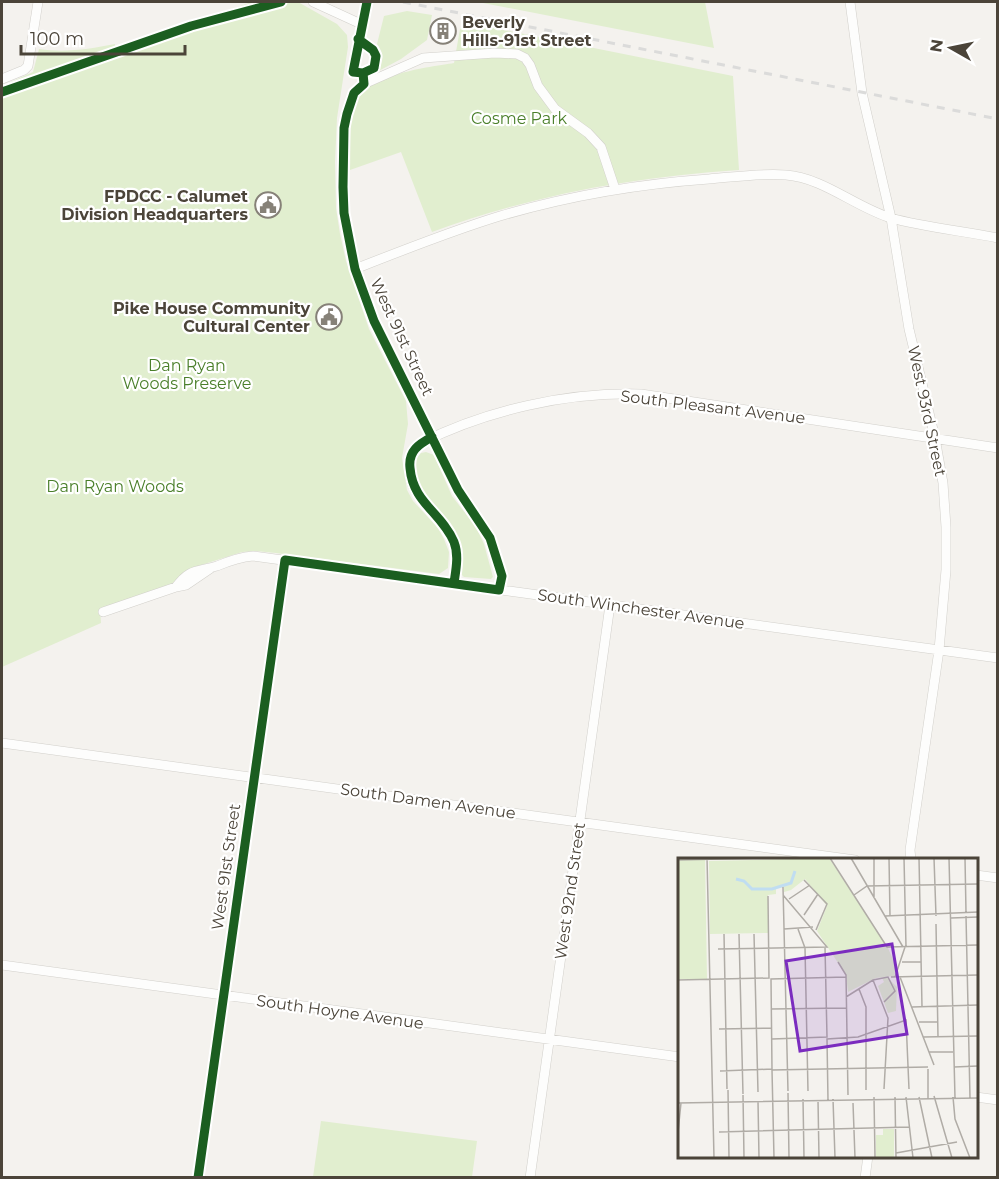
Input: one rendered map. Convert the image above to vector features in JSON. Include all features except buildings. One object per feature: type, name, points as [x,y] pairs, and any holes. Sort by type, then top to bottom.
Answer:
[{"type":"street","points":[[2,79],[28,66],[38,2]]},
{"type":"street","points":[[313,2],[361,24]]},
{"type":"street","points":[[358,39],[376,56],[374,69],[369,72],[353,72],[358,39],[361,24],[367,2]]},
{"type":"street","name":"West 93rd Street","points":[[850,2],[862,93],[891,218],[909,329],[935,438],[946,528],[946,570],[939,650],[910,850],[911,858]]},
{"type":"street","name":"West 91st Street","points":[[499,590],[502,576],[490,538],[458,490],[374,321],[355,268],[344,213],[346,114],[354,93],[364,84],[423,58],[495,53],[517,54],[525,58],[530,65],[538,86],[555,109],[588,133],[601,147],[615,189]]},
{"type":"street","points":[[355,268],[500,216],[615,189],[678,181],[788,175],[813,182],[860,206],[891,218],[998,238]]},
{"type":"street","name":"South Pleasant Avenue","points":[[432,437],[502,412],[562,399],[618,393],[641,394],[998,448]]},
{"type":"street","points":[[432,437],[416,446],[412,452],[409,462],[411,479],[419,497],[448,530],[455,545],[458,559],[454,583]]},
{"type":"street","points":[[103,612],[186,585],[213,567],[238,558],[254,556],[285,560]]},
{"type":"street","name":"West 91st Street","points":[[198,1178],[285,560]]},
{"type":"street","name":"South Winchester Avenue","points":[[285,560],[998,658]]},
{"type":"street","name":"West 92nd Street","points":[[530,1178],[610,605]]},
{"type":"street","name":"South Damen Avenue","points":[[2,743],[841,858]]},
{"type":"street","points":[[978,875],[998,878]]},
{"type":"street","name":"South Hoyne Avenue","points":[[2,965],[678,1057]]},
{"type":"street","points":[[978,1097],[998,1100]]},
{"type":"street","points":[[865,1178],[868,1158]]},
{"type":"green space","name":"Dan Ryan Woods Preserve","points":[[252,2],[298,2],[337,24],[347,35],[348,47],[337,118],[335,162],[336,208],[340,234],[346,261],[369,329],[406,401],[408,424],[402,458],[407,490],[413,501],[438,528],[444,539],[449,552],[448,568],[439,574],[276,553],[242,552],[195,567],[167,587],[100,608],[101,623],[2,667],[2,86],[33,72],[39,49],[86,49],[115,44],[115,50]]},
{"type":"green space","points":[[705,2],[714,48],[483,3]]},
{"type":"green space","points":[[407,11],[432,15],[427,40],[401,59],[373,74],[382,60],[382,52],[377,44],[384,16]]},
{"type":"green space","name":"Cosme Park","points":[[479,25],[733,76],[739,170],[660,177],[583,190],[508,208],[432,232],[401,152],[350,170],[353,108],[362,91],[385,78],[454,63],[460,29],[463,27],[478,30]]},
{"type":"green space","points":[[421,453],[434,455],[452,496],[476,527],[484,544],[493,577],[491,579],[464,577],[461,574],[461,551],[457,537],[452,527],[424,492],[415,472],[415,460]]},
{"type":"green space","points":[[321,1121],[477,1141],[472,1177],[313,1177]]},
{"type":"railway","points":[[403,2],[998,119]]},
{"type":"cycle path","points":[[2,92],[191,26],[281,2]]},
{"type":"cycle path","points":[[358,39],[373,50],[376,56],[374,68],[363,73],[353,72],[367,2]]},
{"type":"cycle path","points":[[198,1178],[285,560],[499,590],[502,576],[490,538],[458,490],[374,321],[355,269],[344,213],[344,128],[354,93],[364,84],[363,73]]},
{"type":"cycle path","points":[[432,437],[419,445],[413,453],[410,468],[416,490],[442,523],[456,547],[454,583]]},
{"type":"place","name":"Beverly Hills-91st Street","points":[[443,31]]},
{"type":"place","name":"FPDCC - Calumet Division Headquarters","points":[[268,205]]},
{"type":"place","name":"Pike House Community Cultural Center","points":[[329,317]]},
{"type":"park label","name":"Dan Ryan Woods","points":[[115,486]]}]
